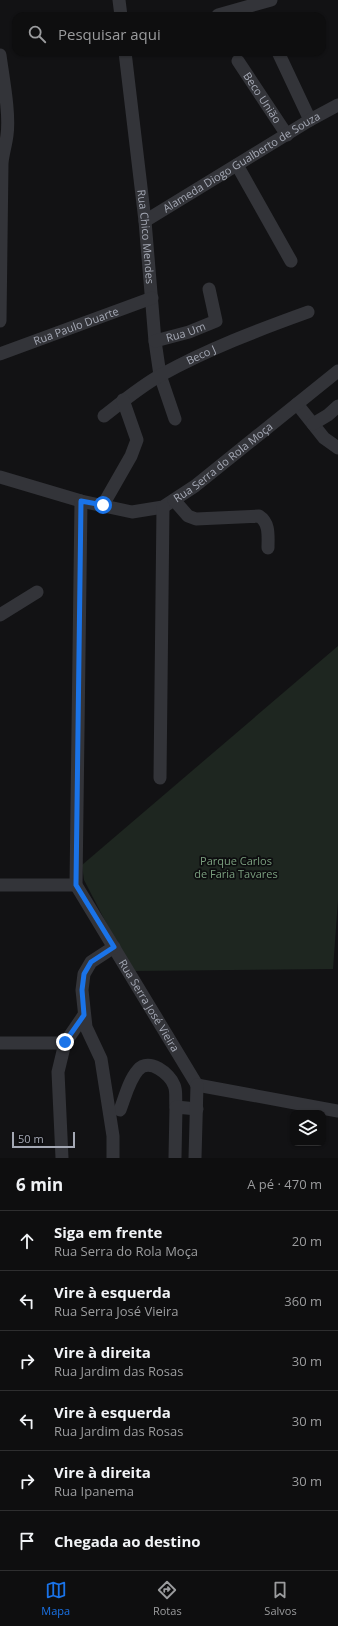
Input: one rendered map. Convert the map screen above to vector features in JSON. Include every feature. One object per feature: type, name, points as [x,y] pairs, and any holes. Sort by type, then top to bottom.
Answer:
[{"type":"street","points":[[119,0],[120,12]]},
{"type":"street","points":[[229,12],[271,0]]},
{"type":"street","points":[[0,55],[7,120],[2,163],[0,321]]},
{"type":"street","name":"Rua Chico Mendes","points":[[125,56],[145,221],[155,341],[160,376],[174,419]]},
{"type":"street","points":[[280,56],[310,120]]},
{"type":"street","name":"Beco União","points":[[238,61],[287,136]]},
{"type":"street","name":"Alameda Diogo Gualberto de Souza","points":[[145,221],[287,136],[310,120],[338,105]]},
{"type":"street","points":[[237,165],[291,261]]},
{"type":"street","name":"Rua Um","points":[[155,341],[189,332],[216,321],[209,289]]},
{"type":"street","name":"Rua Paulo Duarte","points":[[0,354],[152,298]]},
{"type":"street","name":"Beco J","points":[[104,416],[124,400],[160,376],[235,339],[308,312]]},
{"type":"street","name":"Rua Serra do Rola Moça","points":[[0,477],[81,501],[132,512],[163,507],[196,486],[338,371]]},
{"type":"street","points":[[103,505],[131,456],[137,440],[124,400]]},
{"type":"street","points":[[297,404],[324,438],[338,448]]},
{"type":"street","points":[[313,424],[333,416],[338,406]]},
{"type":"street","points":[[174,500],[188,516],[196,519],[259,516],[268,526],[268,548]]},
{"type":"street","points":[[0,885],[76,885],[81,501]]},
{"type":"street","points":[[160,778],[163,507]]},
{"type":"street","points":[[0,614],[38,592]]},
{"type":"street","name":"Rua Serra José Vieira","points":[[76,885],[197,1085]]},
{"type":"street","points":[[113,1158],[113,1136],[101,1059],[86,1027],[82,990],[84,974],[91,962],[114,947]]},
{"type":"street","points":[[62,1158],[58,1072],[65,1042],[84,1015]]},
{"type":"street","points":[[0,1043],[65,1042]]},
{"type":"street","points":[[120,1110],[137,1070],[145,1066],[152,1066],[162,1071],[169,1077],[175,1086],[175,1157]]},
{"type":"street","points":[[195,1158],[197,1085],[338,1111]]},
{"type":"street","points":[[176,1107],[197,1108]]},
{"type":"green space","name":"Parque Carlos de Faria Tavares","points":[[338,646],[338,900],[333,969],[131,971],[84,880],[82,865]]},
{"type":"route","points":[[65,1042],[84,1015],[82,990],[84,974],[91,962],[114,947],[76,885],[81,501],[103,505]]}]
